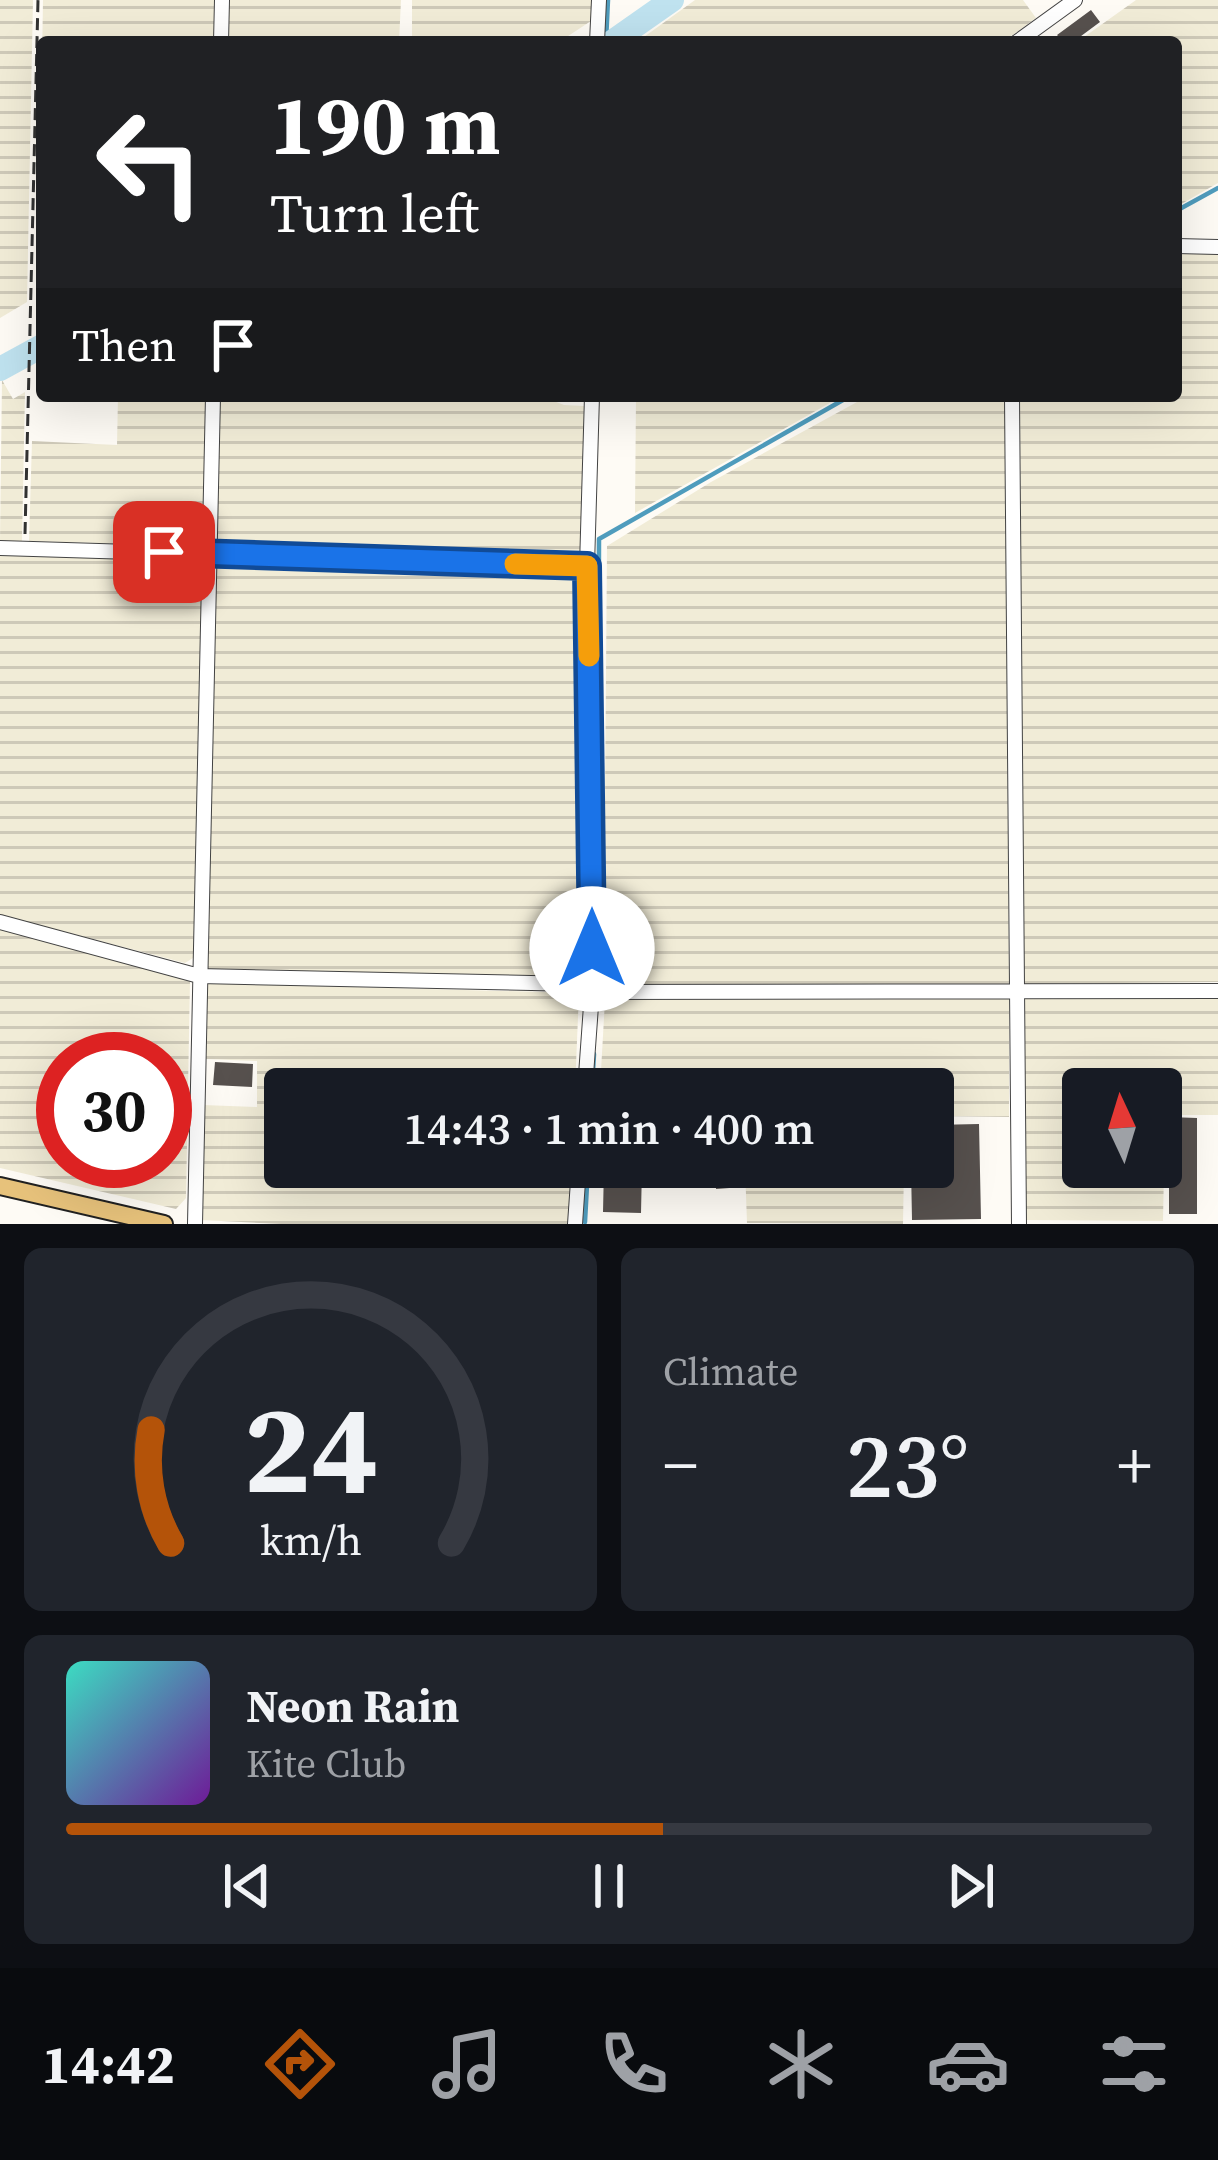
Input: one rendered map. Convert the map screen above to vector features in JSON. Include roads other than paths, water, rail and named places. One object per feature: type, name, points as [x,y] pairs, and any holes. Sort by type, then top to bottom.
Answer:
[{"type":"main road","points":[[0,1186],[164,1224]]},
{"type":"street","points":[[221,36],[222,0]]},
{"type":"street","points":[[597,36],[599,0]]},
{"type":"street","points":[[1025,36],[1075,0]]},
{"type":"street","points":[[1182,246],[1218,247]]},
{"type":"street","points":[[195,1224],[213,402]]},
{"type":"street","points":[[587,1068],[592,992],[587,566],[592,402]]},
{"type":"street","points":[[1012,402],[1019,1224]]},
{"type":"street","points":[[0,548],[587,566]]},
{"type":"street","points":[[0,922],[199,976],[578,984],[592,992],[1218,991]]},
{"type":"street","points":[[575,1224],[578,1188]]},
{"type":"waterway","points":[[606,36],[608,0]]},
{"type":"waterway","points":[[621,36],[672,0]]},
{"type":"waterway","points":[[1182,208],[1218,188]]},
{"type":"waterway","points":[[0,369],[36,349]]},
{"type":"waterway","points":[[598,971],[599,539],[839,402]]},
{"type":"waterway","points":[[593,1068],[594,1054]]},
{"type":"waterway","points":[[585,1222],[587,1188]]}]
